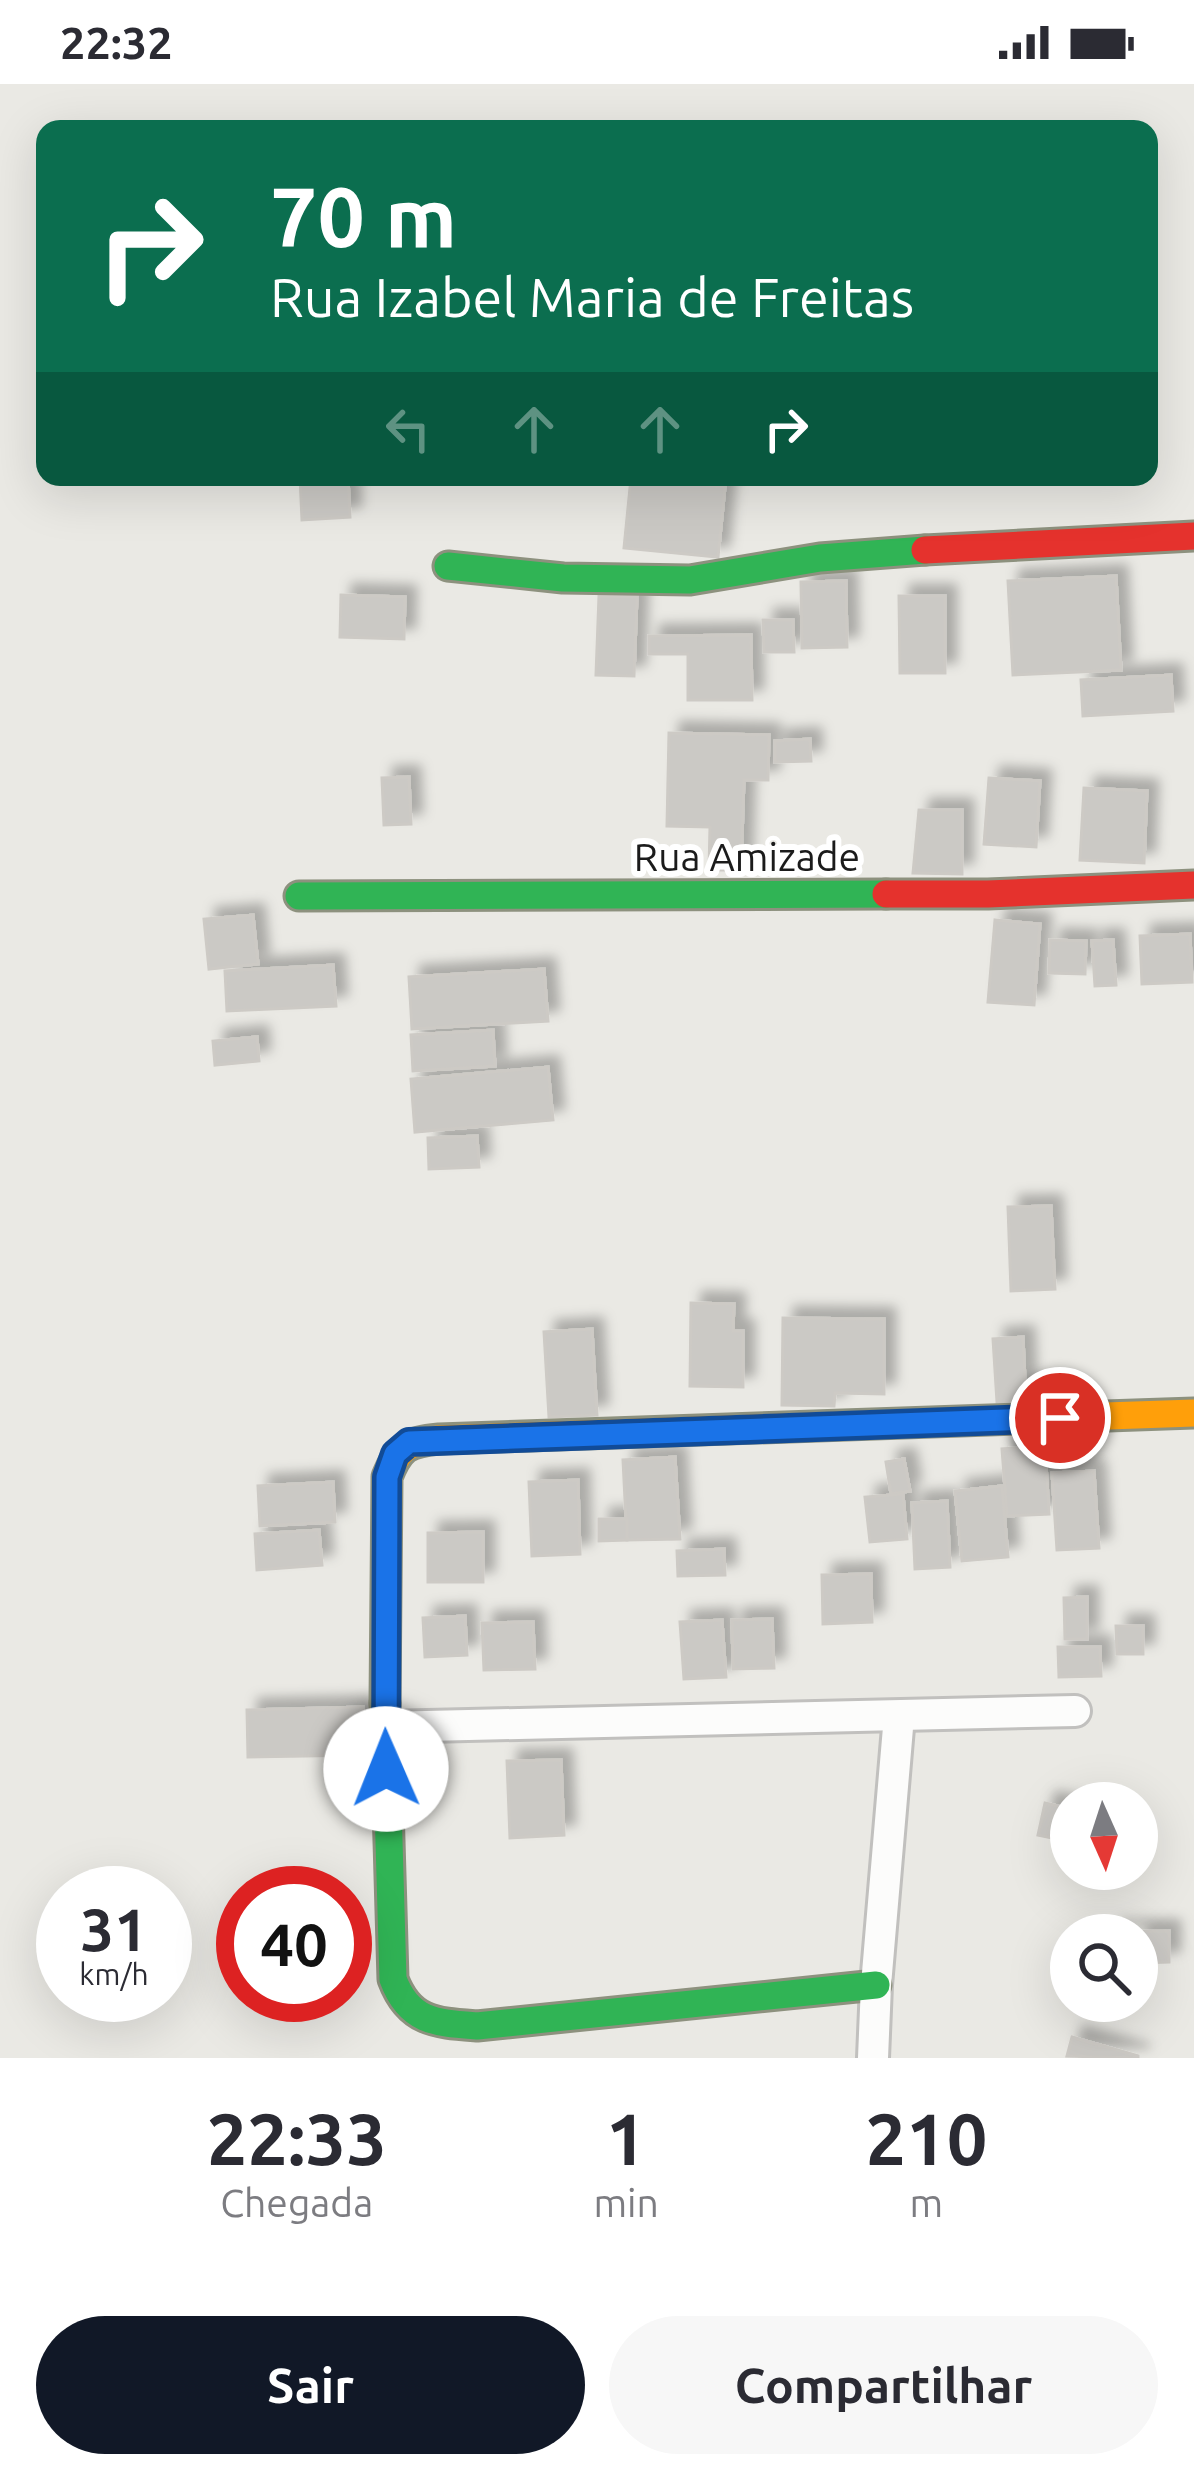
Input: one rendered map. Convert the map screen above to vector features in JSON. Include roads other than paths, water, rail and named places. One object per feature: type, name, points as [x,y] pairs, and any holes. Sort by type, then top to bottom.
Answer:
[{"type":"street","points":[[448,566],[563,578],[690,580],[820,558],[1194,536]]},
{"type":"street","name":"Rua Amizade","points":[[299,896],[988,894],[1194,885]]},
{"type":"street","points":[[876,1985],[477,2026],[433,2022],[407,2009],[393,1979],[385,1727],[387,1477],[395,1454],[409,1442],[1194,1413]]},
{"type":"street","points":[[385,1727],[1075,1711]]},
{"type":"street","points":[[873,2058],[899,1716]]}]
